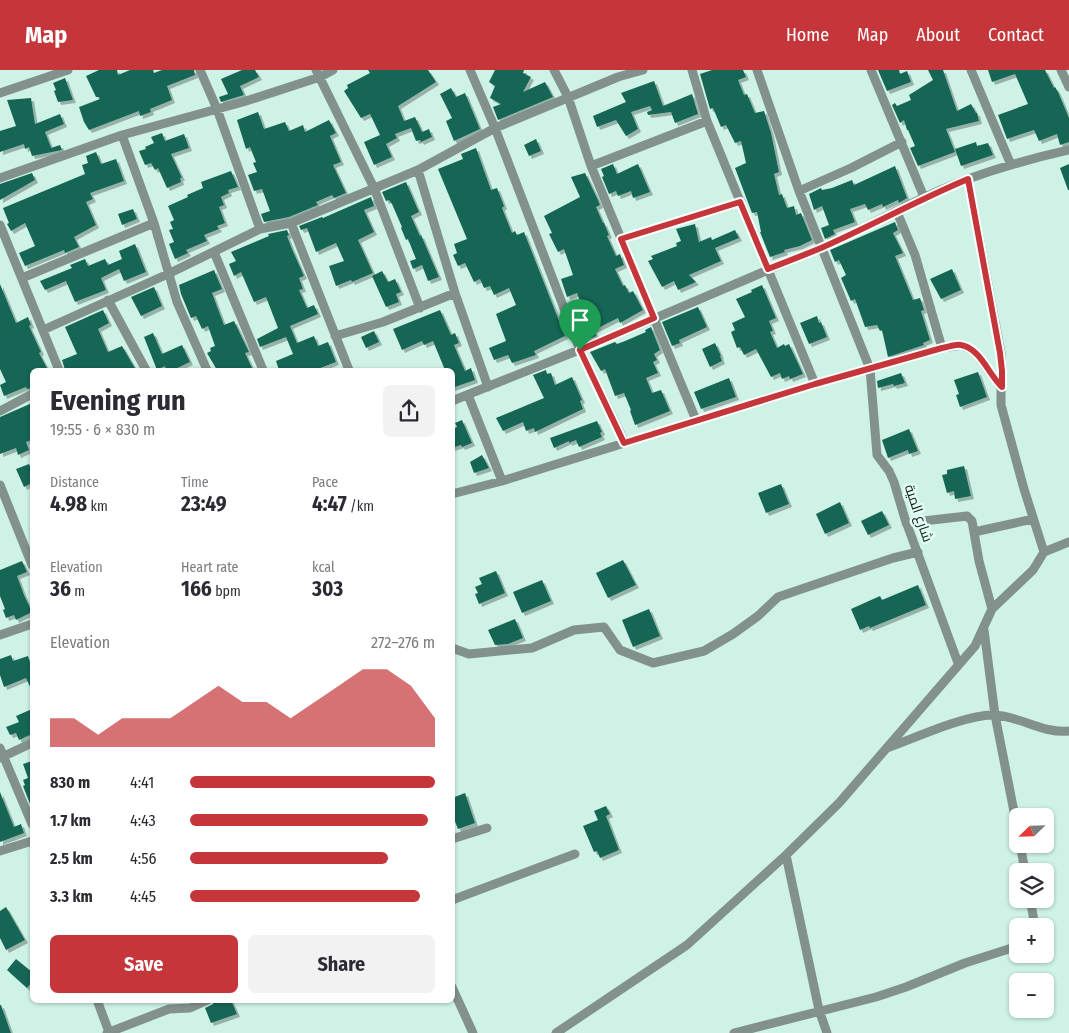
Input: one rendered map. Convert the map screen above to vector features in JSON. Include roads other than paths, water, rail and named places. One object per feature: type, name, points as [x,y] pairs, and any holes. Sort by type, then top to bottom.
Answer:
[{"type":"street","points":[[0,93],[56,72],[68,70]]},
{"type":"street","points":[[200,70],[217,109],[260,230]]},
{"type":"street","points":[[0,178],[122,135],[243,102],[318,73],[333,70]]},
{"type":"street","points":[[470,70],[495,128],[580,350],[624,443]]},
{"type":"street","points":[[554,70],[568,97],[591,166],[696,420]]},
{"type":"street","points":[[43,330],[260,230],[291,223],[418,170],[495,128],[618,77],[643,70]]},
{"type":"street","points":[[692,70],[707,121],[815,384]]},
{"type":"street","name":"شارع المية","points":[[757,70],[799,191],[870,369],[877,455],[889,471],[894,482],[906,523],[958,663]]},
{"type":"street","points":[[872,70],[924,197]]},
{"type":"street","points":[[971,70],[1011,165]]},
{"type":"street","points":[[1061,70],[1069,87]]},
{"type":"street","points":[[318,73],[374,188],[420,308]]},
{"type":"street","points":[[591,166],[707,121]]},
{"type":"street","points":[[122,135],[154,223],[177,302],[206,368]]},
{"type":"street","points":[[799,191],[851,168],[902,142]]},
{"type":"street","points":[[455,400],[580,350],[768,269],[822,248],[924,197],[968,179],[1011,165],[1069,150]]},
{"type":"street","points":[[418,170],[455,293],[488,387]]},
{"type":"street","points":[[968,179],[1000,353],[1002,405],[1024,489],[1044,552]]},
{"type":"street","points":[[621,239],[740,202]]},
{"type":"street","points":[[897,212],[915,255],[942,348]]},
{"type":"street","points":[[22,278],[154,223]]},
{"type":"street","points":[[291,223],[349,368]]},
{"type":"street","points":[[0,224],[58,368]]},
{"type":"street","points":[[214,252],[262,368]]},
{"type":"street","points":[[335,336],[383,322],[455,293]]},
{"type":"street","points":[[108,300],[145,368]]},
{"type":"street","points":[[455,493],[502,481],[815,384],[942,348],[962,345],[975,352],[1002,387]]},
{"type":"street","points":[[0,411],[30,395]]},
{"type":"street","points":[[468,395],[502,481]]},
{"type":"street","points":[[0,485],[30,560]]},
{"type":"street","points":[[906,523],[967,516],[972,521],[979,562],[992,609]]},
{"type":"street","points":[[974,532],[1034,519]]},
{"type":"street","points":[[556,1033],[687,945],[786,855],[839,803],[958,663],[975,646],[992,609],[1033,570],[1044,552],[1069,542]]},
{"type":"street","points":[[455,649],[469,654],[532,648],[574,630],[604,627],[620,650],[653,663],[704,651],[733,634],[758,616],[778,597],[893,558],[918,552]]},
{"type":"street","points":[[0,635],[30,625]]},
{"type":"street","points":[[984,629],[995,715],[1013,808]]},
{"type":"street","points":[[885,749],[969,718],[995,715],[1017,718],[1049,730],[1069,731]]},
{"type":"street","points":[[30,744],[1,754],[30,819]]},
{"type":"street","points":[[455,838],[487,828]]},
{"type":"street","points":[[0,851],[30,842]]},
{"type":"street","points":[[455,899],[575,854]]},
{"type":"street","points":[[786,855],[819,1010],[827,1033]]},
{"type":"street","points":[[734,1033],[891,992],[1009,949]]},
{"type":"street","points":[[455,994],[473,1033]]},
{"type":"street","points":[[98,1003],[108,1033],[169,1009],[190,1008],[201,1003]]},
{"type":"street","points":[[166,1003],[169,1009]]}]
